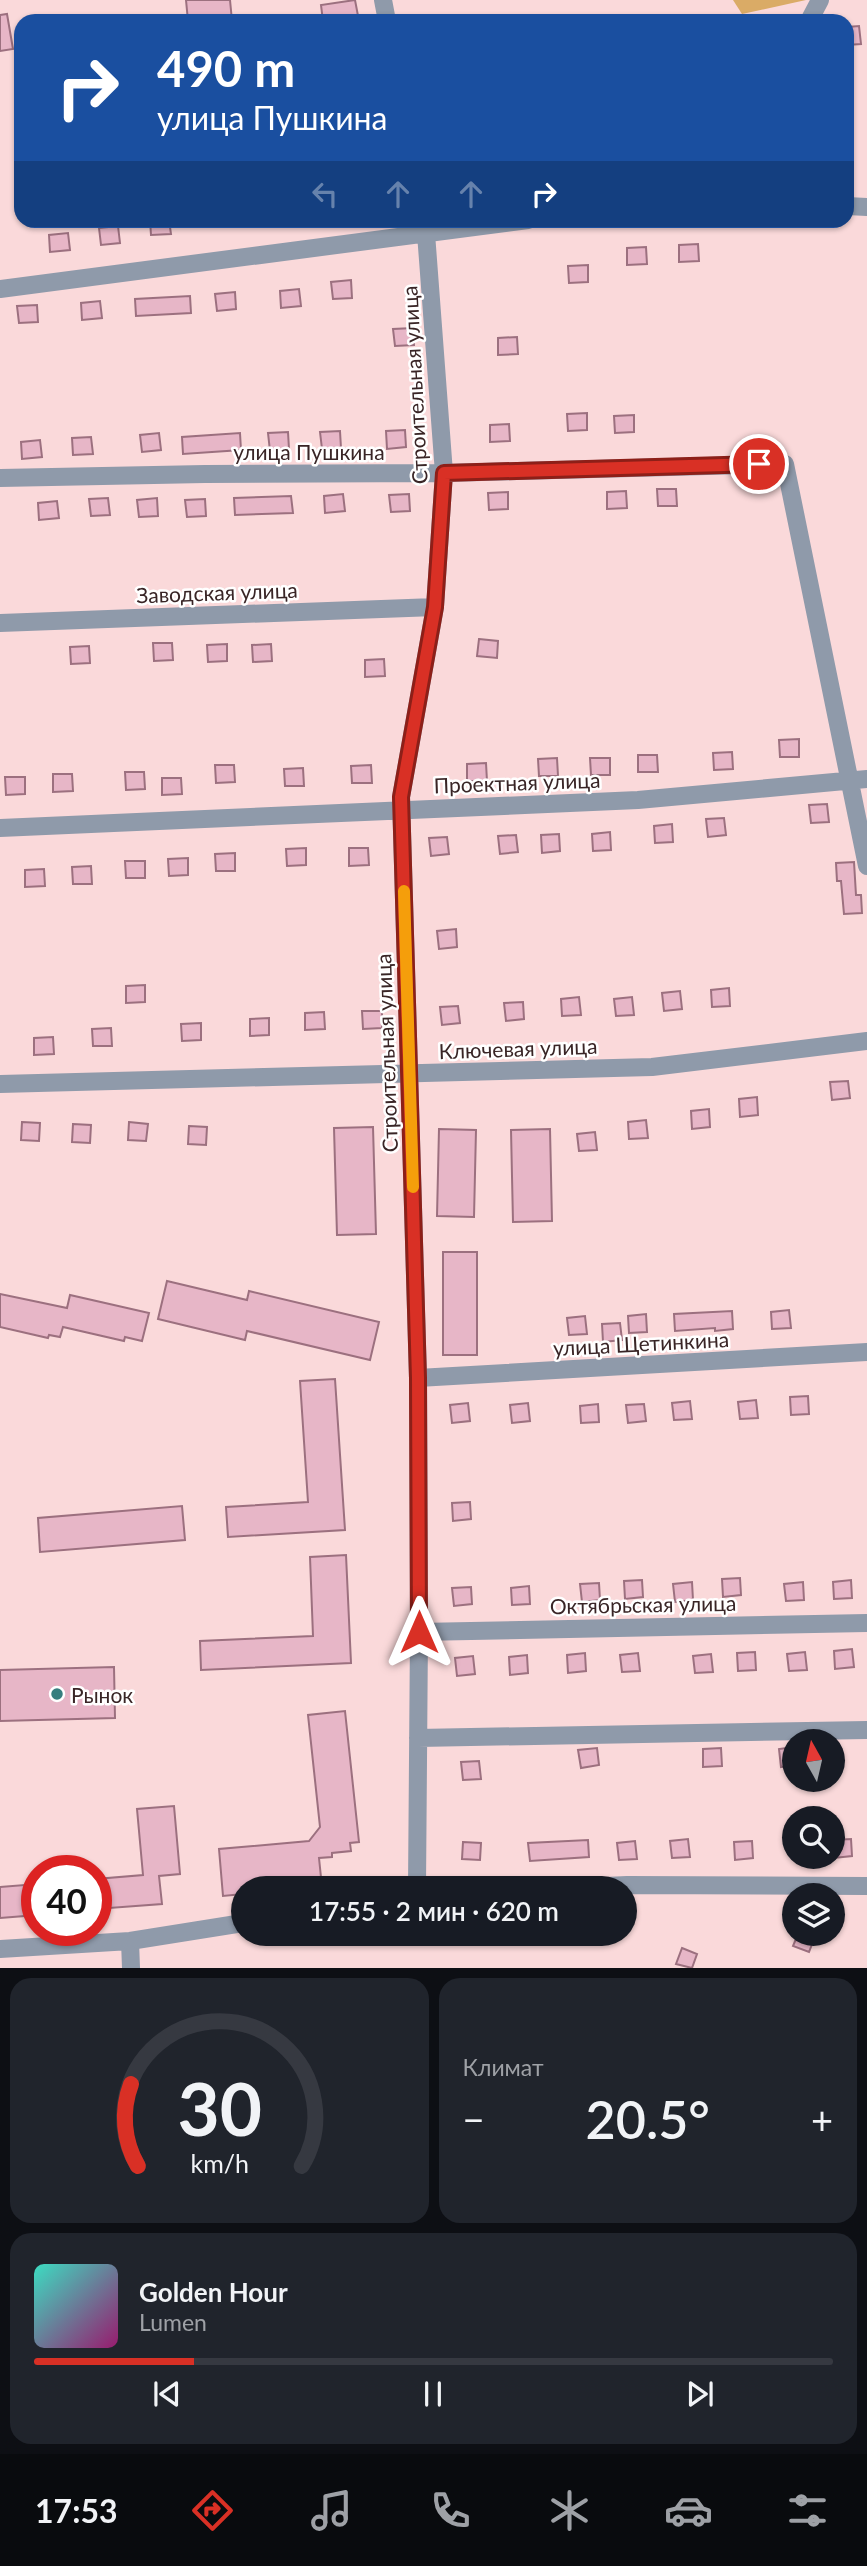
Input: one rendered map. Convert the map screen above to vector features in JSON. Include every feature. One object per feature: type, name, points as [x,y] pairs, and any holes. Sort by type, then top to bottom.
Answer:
[{"type":"street","points":[[0,289],[412,228]]},
{"type":"street","name":"Строительная улица","points":[[416,1876],[418,1378],[401,797],[435,607],[444,473],[426,228]]},
{"type":"street","name":"улица Пушкина","points":[[0,478],[444,473],[785,464],[859,780]]},
{"type":"street","name":"Заводская улица","points":[[0,623],[435,607]]},
{"type":"street","points":[[859,780],[867,866]]},
{"type":"street","name":"Проектная улица","points":[[0,828],[638,800],[859,780]]},
{"type":"street","name":"Ключевая улица","points":[[0,1084],[652,1067],[867,1041]]},
{"type":"street","name":"улица Щетинкина","points":[[418,1378],[867,1352]]},
{"type":"street","name":"Октябрьская улица","points":[[419,1632],[867,1623]]},
{"type":"street","points":[[418,1738],[867,1730]]},
{"type":"street","points":[[637,1885],[867,1886]]},
{"type":"street","points":[[0,1949],[130,1941],[231,1925]]},
{"type":"street","points":[[130,1941],[131,1968]]},
{"type":"shaded area","points":[[733,0],[806,0],[742,14]]},
{"type":"building","points":[[186,0],[230,0],[231,14],[187,14]]},
{"type":"building","points":[[355,0],[358,14],[322,14],[321,5]]},
{"type":"building","points":[[7,14],[13,49],[0,51],[0,15]]},
{"type":"building","points":[[854,26],[859,26],[861,44],[854,44]]},
{"type":"building","points":[[99,228],[118,228],[120,243],[101,245]]},
{"type":"building","points":[[151,228],[170,228],[171,234],[151,235]]},
{"type":"building","points":[[68,233],[70,250],[50,252],[49,235]]},
{"type":"building","points":[[698,244],[699,261],[679,262],[679,245]]},
{"type":"building","points":[[646,247],[647,264],[627,265],[627,248]]},
{"type":"building","points":[[588,265],[588,282],[569,283],[568,266]]},
{"type":"building","points":[[351,280],[352,298],[333,299],[331,282]]},
{"type":"building","points":[[299,289],[301,306],[281,308],[280,291]]},
{"type":"building","points":[[235,292],[236,309],[217,311],[215,294]]},
{"type":"building","points":[[190,296],[191,313],[136,316],[135,299]]},
{"type":"building","points":[[100,301],[102,318],[82,320],[81,303]]},
{"type":"building","points":[[37,305],[38,322],[19,323],[17,306]]},
{"type":"building","points":[[413,328],[414,345],[395,346],[393,329]]},
{"type":"building","points":[[517,337],[518,354],[498,355],[498,338]]},
{"type":"building","points":[[587,413],[587,430],[568,431],[567,414]]},
{"type":"building","points":[[634,415],[634,432],[615,433],[614,416]]},
{"type":"building","points":[[509,424],[510,441],[490,442],[490,425]]},
{"type":"building","points":[[405,430],[406,447],[387,449],[386,431]]},
{"type":"building","points":[[340,431],[341,448],[322,449],[320,432]]},
{"type":"building","points":[[288,432],[289,449],[270,451],[268,433]]},
{"type":"building","points":[[159,433],[161,450],[142,452],[140,435]]},
{"type":"building","points":[[240,433],[241,450],[183,454],[182,437]]},
{"type":"building","points":[[91,437],[93,454],[73,455],[72,438]]},
{"type":"building","points":[[40,440],[42,457],[22,459],[21,442]]},
{"type":"building","points":[[657,489],[676,489],[677,506],[658,506]]},
{"type":"building","points":[[626,491],[627,508],[607,509],[607,492]]},
{"type":"building","points":[[508,492],[508,509],[489,510],[488,493]]},
{"type":"building","points":[[343,494],[345,511],[325,513],[324,496]]},
{"type":"building","points":[[409,494],[410,511],[391,512],[389,495]]},
{"type":"building","points":[[291,496],[293,513],[235,515],[234,498]]},
{"type":"building","points":[[108,498],[110,515],[91,516],[89,499]]},
{"type":"building","points":[[157,498],[158,516],[139,517],[137,500]]},
{"type":"building","points":[[205,499],[206,516],[187,517],[185,500]]},
{"type":"building","points":[[57,501],[59,518],[39,520],[38,503]]},
{"type":"building","points":[[479,639],[498,641],[497,658],[477,656]]},
{"type":"building","points":[[153,643],[172,643],[173,660],[154,661]]},
{"type":"building","points":[[227,644],[227,661],[208,662],[207,645]]},
{"type":"building","points":[[271,644],[272,661],[253,662],[252,645]]},
{"type":"building","points":[[89,646],[90,663],[71,664],[70,647]]},
{"type":"building","points":[[384,659],[385,676],[365,677],[365,660]]},
{"type":"building","points":[[799,739],[799,757],[780,757],[779,740]]},
{"type":"building","points":[[732,752],[733,769],[714,770],[713,753]]},
{"type":"building","points":[[638,755],[657,755],[658,772],[638,772]]},
{"type":"building","points":[[557,758],[558,776],[539,776],[538,759]]},
{"type":"building","points":[[590,758],[610,758],[610,775],[591,775]]},
{"type":"building","points":[[486,763],[487,781],[467,781],[467,764]]},
{"type":"building","points":[[215,765],[234,765],[235,782],[216,783]]},
{"type":"building","points":[[371,765],[372,783],[352,783],[351,766]]},
{"type":"building","points":[[303,768],[304,786],[285,786],[284,769]]},
{"type":"building","points":[[125,772],[144,772],[145,789],[126,790]]},
{"type":"building","points":[[53,774],[72,774],[73,791],[53,792]]},
{"type":"building","points":[[5,777],[25,777],[25,794],[6,795]]},
{"type":"building","points":[[162,778],[181,778],[182,794],[162,795]]},
{"type":"building","points":[[827,804],[829,822],[811,823],[809,805]]},
{"type":"building","points":[[724,818],[726,835],[708,837],[706,819]]},
{"type":"building","points":[[672,824],[673,842],[655,843],[654,826]]},
{"type":"building","points":[[610,832],[611,850],[593,851],[592,834]]},
{"type":"building","points":[[559,834],[560,851],[542,853],[541,835]]},
{"type":"building","points":[[516,835],[518,852],[500,854],[498,836]]},
{"type":"building","points":[[447,837],[449,854],[431,856],[429,838]]},
{"type":"building","points":[[306,848],[306,865],[287,866],[286,849]]},
{"type":"building","points":[[349,848],[368,848],[369,865],[349,866]]},
{"type":"building","points":[[235,853],[235,871],[216,871],[215,854]]},
{"type":"building","points":[[188,858],[188,875],[169,876],[168,859]]},
{"type":"building","points":[[125,861],[145,861],[145,878],[126,878]]},
{"type":"building","points":[[854,862],[856,895],[861,895],[862,913],[844,914],[841,881],[837,881],[836,863]]},
{"type":"building","points":[[91,866],[92,884],[73,884],[72,867]]},
{"type":"building","points":[[44,869],[45,886],[25,887],[25,870]]},
{"type":"building","points":[[456,929],[457,947],[439,949],[437,931]]},
{"type":"building","points":[[145,985],[145,1002],[126,1003],[126,986]]},
{"type":"building","points":[[729,988],[730,1006],[712,1007],[711,990]]},
{"type":"building","points":[[680,991],[682,1009],[664,1011],[662,993]]},
{"type":"building","points":[[579,997],[581,1015],[562,1016],[561,999]]},
{"type":"building","points":[[632,997],[634,1015],[616,1016],[614,999]]},
{"type":"building","points":[[523,1002],[524,1019],[506,1021],[504,1003]]},
{"type":"building","points":[[458,1006],[460,1023],[442,1025],[440,1007]]},
{"type":"building","points":[[362,1011],[382,1011],[382,1028],[363,1029]]},
{"type":"building","points":[[324,1012],[325,1029],[305,1030],[305,1013]]},
{"type":"building","points":[[269,1018],[269,1035],[250,1036],[250,1019]]},
{"type":"building","points":[[201,1023],[201,1040],[182,1041],[181,1024]]},
{"type":"building","points":[[111,1028],[112,1046],[93,1046],[92,1029]]},
{"type":"building","points":[[53,1037],[54,1054],[34,1055],[34,1038]]},
{"type":"building","points":[[848,1081],[850,1098],[832,1100],[830,1082]]},
{"type":"building","points":[[757,1097],[758,1115],[740,1117],[739,1099]]},
{"type":"building","points":[[709,1109],[710,1127],[692,1129],[691,1111]]},
{"type":"building","points":[[646,1120],[648,1138],[629,1139],[628,1122]]},
{"type":"building","points":[[22,1122],[40,1123],[39,1141],[21,1140]]},
{"type":"building","points":[[129,1122],[148,1124],[146,1141],[128,1140]]},
{"type":"building","points":[[73,1124],[91,1125],[90,1143],[72,1142]]},
{"type":"building","points":[[189,1126],[207,1127],[206,1145],[188,1144]]},
{"type":"building","points":[[373,1127],[376,1234],[337,1235],[334,1128]]},
{"type":"building","points":[[439,1129],[476,1130],[474,1217],[437,1216]]},
{"type":"building","points":[[550,1129],[552,1221],[513,1222],[511,1130]]},
{"type":"building","points":[[595,1132],[597,1150],[579,1151],[577,1134]]},
{"type":"building","points":[[443,1252],[477,1252],[477,1355],[443,1355]]},
{"type":"building","points":[[167,1281],[247,1300],[249,1291],[379,1322],[370,1360],[247,1331],[245,1340],[158,1319]]},
{"type":"building","points":[[0,1294],[67,1308],[70,1295],[149,1313],[142,1341],[125,1337],[124,1341],[63,1327],[60,1337],[49,1335],[48,1338],[0,1327]]},
{"type":"building","points":[[789,1310],[791,1328],[772,1329],[771,1312]]},
{"type":"building","points":[[732,1311],[733,1329],[675,1331],[674,1314]]},
{"type":"building","points":[[646,1314],[647,1332],[629,1333],[628,1316]]},
{"type":"building","points":[[585,1316],[587,1334],[569,1335],[567,1318]]},
{"type":"building","points":[[620,1323],[622,1340],[603,1342],[602,1324]]},
{"type":"building","points":[[335,1379],[345,1530],[228,1537],[226,1507],[308,1502],[300,1381]]},
{"type":"building","points":[[808,1396],[809,1414],[791,1415],[790,1397]]},
{"type":"building","points":[[756,1400],[758,1418],[740,1419],[738,1402]]},
{"type":"building","points":[[690,1401],[692,1419],[674,1420],[672,1403]]},
{"type":"building","points":[[468,1403],[470,1421],[452,1423],[450,1405]]},
{"type":"building","points":[[528,1403],[530,1421],[512,1423],[510,1405]]},
{"type":"building","points":[[598,1404],[599,1422],[581,1423],[580,1406]]},
{"type":"building","points":[[644,1404],[646,1421],[628,1423],[626,1405]]},
{"type":"building","points":[[470,1502],[471,1519],[453,1521],[452,1503]]},
{"type":"building","points":[[182,1506],[185,1540],[40,1552],[38,1518]]},
{"type":"building","points":[[346,1555],[351,1663],[201,1670],[200,1641],[313,1636],[310,1557]]},
{"type":"building","points":[[740,1578],[741,1595],[723,1597],[722,1579]]},
{"type":"building","points":[[642,1580],[643,1597],[625,1599],[624,1581]]},
{"type":"building","points":[[851,1580],[852,1598],[834,1599],[833,1582]]},
{"type":"building","points":[[692,1582],[693,1600],[675,1602],[673,1584]]},
{"type":"building","points":[[803,1582],[804,1600],[786,1601],[784,1584]]},
{"type":"building","points":[[599,1583],[600,1600],[582,1602],[580,1584]]},
{"type":"building","points":[[529,1586],[530,1604],[512,1605],[511,1588]]},
{"type":"building","points":[[471,1587],[472,1604],[454,1606],[452,1588]]},
{"type":"building","points":[[852,1649],[854,1667],[835,1669],[834,1651]]},
{"type":"building","points":[[755,1652],[756,1670],[738,1671],[737,1653]]},
{"type":"building","points":[[805,1652],[807,1670],[789,1671],[787,1654]]},
{"type":"building","points":[[585,1653],[586,1671],[568,1673],[567,1655]]},
{"type":"building","points":[[638,1653],[640,1671],[622,1672],[620,1655]]},
{"type":"building","points":[[711,1654],[713,1672],[695,1673],[693,1656]]},
{"type":"building","points":[[527,1655],[528,1673],[510,1675],[509,1657]]},
{"type":"building","points":[[473,1656],[475,1674],[457,1676],[455,1658]]},
{"type":"building","name":"Рынок","points":[[114,1667],[115,1718],[0,1721],[0,1670]]},
{"type":"building","points":[[345,1711],[359,1842],[350,1843],[351,1851],[332,1853],[332,1857],[319,1858],[321,1876],[231,1876],[231,1895],[223,1896],[219,1849],[309,1841],[320,1827],[308,1715]]},
{"type":"building","points":[[597,1748],[599,1765],[581,1768],[578,1750]]},
{"type":"building","points":[[721,1748],[722,1766],[703,1767],[703,1749]]},
{"type":"building","points":[[779,1749],[782,1749],[781,1767]]},
{"type":"building","points":[[479,1761],[481,1779],[463,1780],[461,1762]]},
{"type":"building","points":[[174,1806],[180,1874],[159,1876],[162,1904],[112,1908],[112,1878],[143,1875],[137,1809]]},
{"type":"building","points":[[688,1839],[690,1857],[672,1858],[670,1841]]},
{"type":"building","points":[[845,1839],[851,1839],[852,1856],[845,1857]]},
{"type":"building","points":[[588,1840],[589,1857],[530,1861],[528,1843]]},
{"type":"building","points":[[635,1841],[637,1859],[619,1860],[617,1843]]},
{"type":"building","points":[[752,1841],[753,1858],[735,1860],[734,1842]]},
{"type":"building","points":[[463,1842],[481,1843],[480,1860],[462,1859]]},
{"type":"building","points":[[21,1885],[21,1916],[0,1918],[0,1887]]},
{"type":"building","points":[[793,1946],[811,1946],[809,1952]]},
{"type":"building","points":[[682,1948],[697,1954],[692,1968],[676,1964]]},
{"type":"slow traffic","points":[[404,891],[413,1187]]},
{"type":"place","name":"Рынок","points":[[57,1694]]},
{"type":"route","points":[[419,1632],[418,1378],[401,797],[435,607],[444,473],[759,464]]}]
